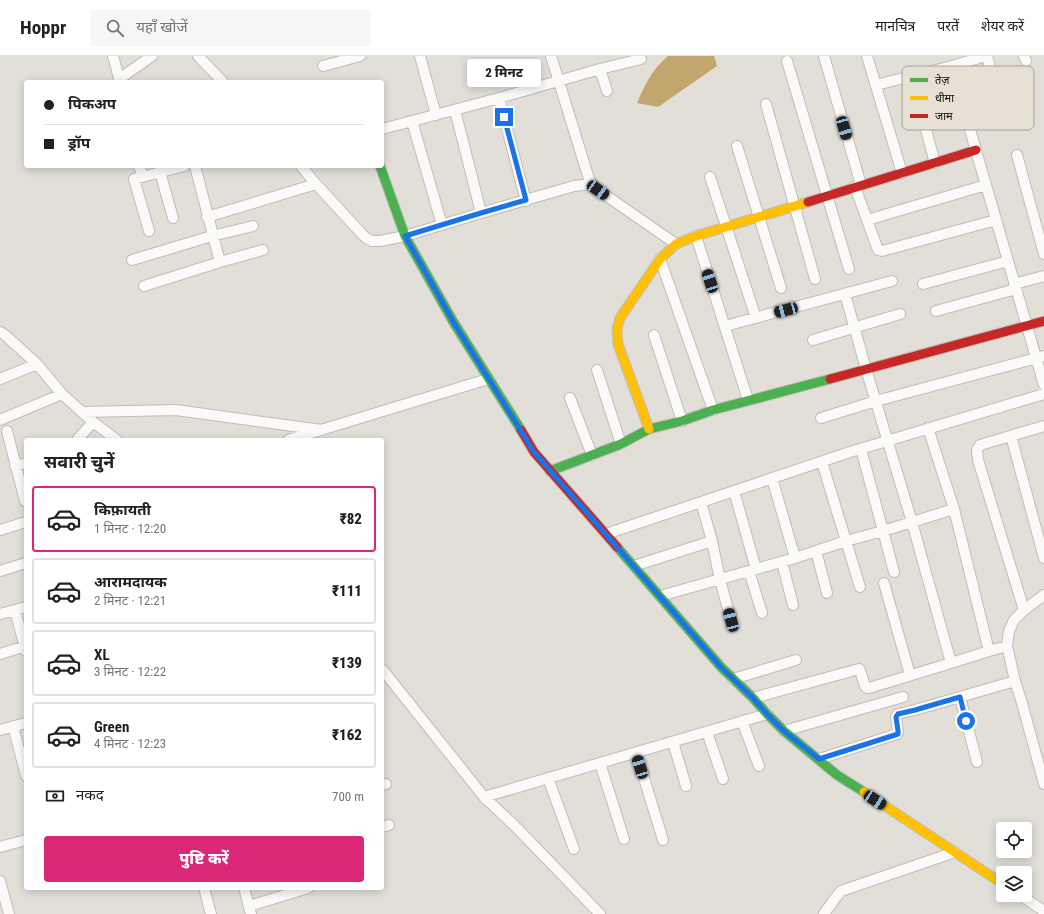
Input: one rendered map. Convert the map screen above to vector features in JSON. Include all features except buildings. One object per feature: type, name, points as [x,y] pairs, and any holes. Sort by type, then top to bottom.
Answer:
[{"type":"street","points":[[113,56],[120,80],[152,56]]},
{"type":"street","points":[[198,56],[221,80]]},
{"type":"street","points":[[323,66],[360,56]]},
{"type":"street","points":[[420,56],[436,115]]},
{"type":"street","points":[[551,56],[589,179],[592,184],[598,190],[676,244]]},
{"type":"street","points":[[824,56],[867,220],[878,250],[882,251],[996,220]]},
{"type":"street","points":[[867,56],[902,173]]},
{"type":"street","points":[[952,66],[986,56],[989,66]]},
{"type":"street","points":[[384,128],[641,59]]},
{"type":"street","points":[[787,61],[849,269]]},
{"type":"street","points":[[600,69],[606,91]]},
{"type":"street","points":[[876,85],[902,78]]},
{"type":"street","points":[[499,98],[526,200]]},
{"type":"street","points":[[766,104],[815,279]]},
{"type":"street","points":[[455,110],[481,213]]},
{"type":"street","points":[[412,120],[442,225]]},
{"type":"street","points":[[926,130],[935,163]]},
{"type":"street","points":[[970,130],[1027,326],[1040,357],[1044,385]]},
{"type":"street","points":[[737,146],[782,288]]},
{"type":"street","points":[[649,429],[618,344],[616,329],[620,318],[660,259],[676,244],[696,236],[976,150]]},
{"type":"street","points":[[1017,154],[1044,254]]},
{"type":"street","points":[[140,168],[143,177]]},
{"type":"street","points":[[149,231],[134,179],[176,168]]},
{"type":"street","points":[[195,168],[207,217],[220,262]]},
{"type":"street","points":[[304,168],[316,184],[366,238],[372,241],[405,236],[574,186],[592,184]]},
{"type":"street","points":[[381,168],[405,236],[454,323],[488,379],[534,452],[550,471],[721,667],[784,731],[837,775],[996,879]]},
{"type":"street","points":[[160,172],[173,218]]},
{"type":"street","points":[[710,177],[756,318]]},
{"type":"street","points":[[207,217],[316,184]]},
{"type":"street","points":[[867,220],[986,185]]},
{"type":"street","points":[[132,260],[212,236],[253,226]]},
{"type":"street","points":[[696,236],[748,400]]},
{"type":"street","points":[[144,286],[263,250]]},
{"type":"street","points":[[660,259],[713,410]]},
{"type":"street","points":[[923,284],[1008,261]]},
{"type":"street","points":[[936,311],[1044,276]]},
{"type":"street","points":[[724,326],[892,281]]},
{"type":"street","points":[[845,294],[912,522],[951,663]]},
{"type":"street","points":[[813,340],[900,314]]},
{"type":"street","points":[[550,471],[622,444],[649,429],[682,421],[748,400],[1044,321]]},
{"type":"street","points":[[2,335],[37,364],[62,394],[93,422],[114,438]]},
{"type":"street","points":[[654,335],[682,421]]},
{"type":"street","points":[[821,418],[876,401],[1040,357]]},
{"type":"street","points":[[0,379],[37,364]]},
{"type":"street","points":[[597,370],[622,444]]},
{"type":"street","points":[[295,438],[488,379]]},
{"type":"street","points":[[0,420],[62,394]]},
{"type":"street","points":[[606,534],[861,449],[1044,394]]},
{"type":"street","points":[[570,398],[592,455]]},
{"type":"street","points":[[82,412],[176,410],[322,430]]},
{"type":"street","points":[[79,438],[93,422]]},
{"type":"street","points":[[1024,610],[978,460],[977,450],[980,445],[1044,426]]},
{"type":"street","points":[[928,428],[954,509],[989,651]]},
{"type":"street","points":[[6,431],[24,497]]},
{"type":"street","points":[[1011,436],[1044,558]]},
{"type":"street","points":[[861,449],[894,572]]},
{"type":"street","points":[[822,462],[860,587]]},
{"type":"street","points":[[16,466],[24,464]]},
{"type":"street","points":[[772,478],[795,558]]},
{"type":"street","points":[[734,491],[762,613]]},
{"type":"street","points":[[701,502],[731,620]]},
{"type":"street","points":[[660,596],[782,562],[846,541],[954,509]]},
{"type":"street","points":[[0,530],[24,523]]},
{"type":"street","points":[[634,566],[712,541]]},
{"type":"street","points":[[816,551],[828,593]]},
{"type":"street","points":[[782,562],[793,605]]},
{"type":"street","points":[[0,571],[24,564]]},
{"type":"street","points":[[884,583],[910,675]]},
{"type":"street","points":[[1044,595],[1024,610],[1014,620],[1009,631],[1007,646],[1015,681],[1044,784]]},
{"type":"street","points":[[0,614],[24,608]]},
{"type":"street","points":[[15,610],[24,641]]},
{"type":"street","points":[[753,698],[859,669],[866,688],[869,688],[1007,646]]},
{"type":"street","points":[[0,654],[24,648]]},
{"type":"street","points":[[733,680],[796,660]]},
{"type":"street","points":[[384,672],[484,797],[513,824],[600,914]]},
{"type":"street","points":[[819,759],[898,734],[896,717],[898,714],[1015,681]]},
{"type":"street","points":[[784,731],[903,697]]},
{"type":"street","points":[[960,697],[977,762]]},
{"type":"street","points":[[484,797],[767,714]]},
{"type":"street","points":[[742,721],[760,766]]},
{"type":"street","points":[[0,730],[24,723]]},
{"type":"street","points":[[13,726],[24,768]]},
{"type":"street","points":[[707,732],[723,779]]},
{"type":"street","points":[[673,742],[686,786]]},
{"type":"street","points":[[636,752],[663,840]]},
{"type":"street","points":[[600,763],[624,839]]},
{"type":"street","points":[[548,778],[574,849]]},
{"type":"street","points":[[0,847],[24,841]]},
{"type":"street","points":[[824,914],[841,891],[955,852]]},
{"type":"street","points":[[0,881],[10,914]]},
{"type":"street","points":[[205,890],[211,914]]},
{"type":"street","points":[[245,890],[250,910],[303,890]]},
{"type":"street","points":[[1030,902],[1044,911]]},
{"type":"shaded area","points":[[668,56],[714,56],[717,66],[658,107],[637,103],[643,89],[657,67]]},
{"type":"traffic: fast","points":[[381,168],[405,236],[454,323],[521,430]]},
{"type":"traffic: fast","points":[[550,471],[621,444],[649,429],[682,421],[713,410],[830,379]]},
{"type":"traffic: fast","points":[[617,547],[721,667],[784,731],[837,775],[864,792]]},
{"type":"traffic: slow","points":[[649,429],[618,344],[617,329],[620,318],[660,259],[676,244],[696,236],[808,202]]},
{"type":"traffic: slow","points":[[864,792],[996,879]]},
{"type":"traffic: jam","points":[[808,202],[976,150]]},
{"type":"traffic: jam","points":[[830,379],[1044,321]]},
{"type":"traffic: jam","points":[[521,430],[534,452],[617,547]]},
{"type":"route","points":[[504,117],[526,200],[405,236],[454,323],[534,452],[733,680],[753,698],[784,731],[819,759],[898,734],[896,717],[898,714],[960,697],[966,721]]}]
